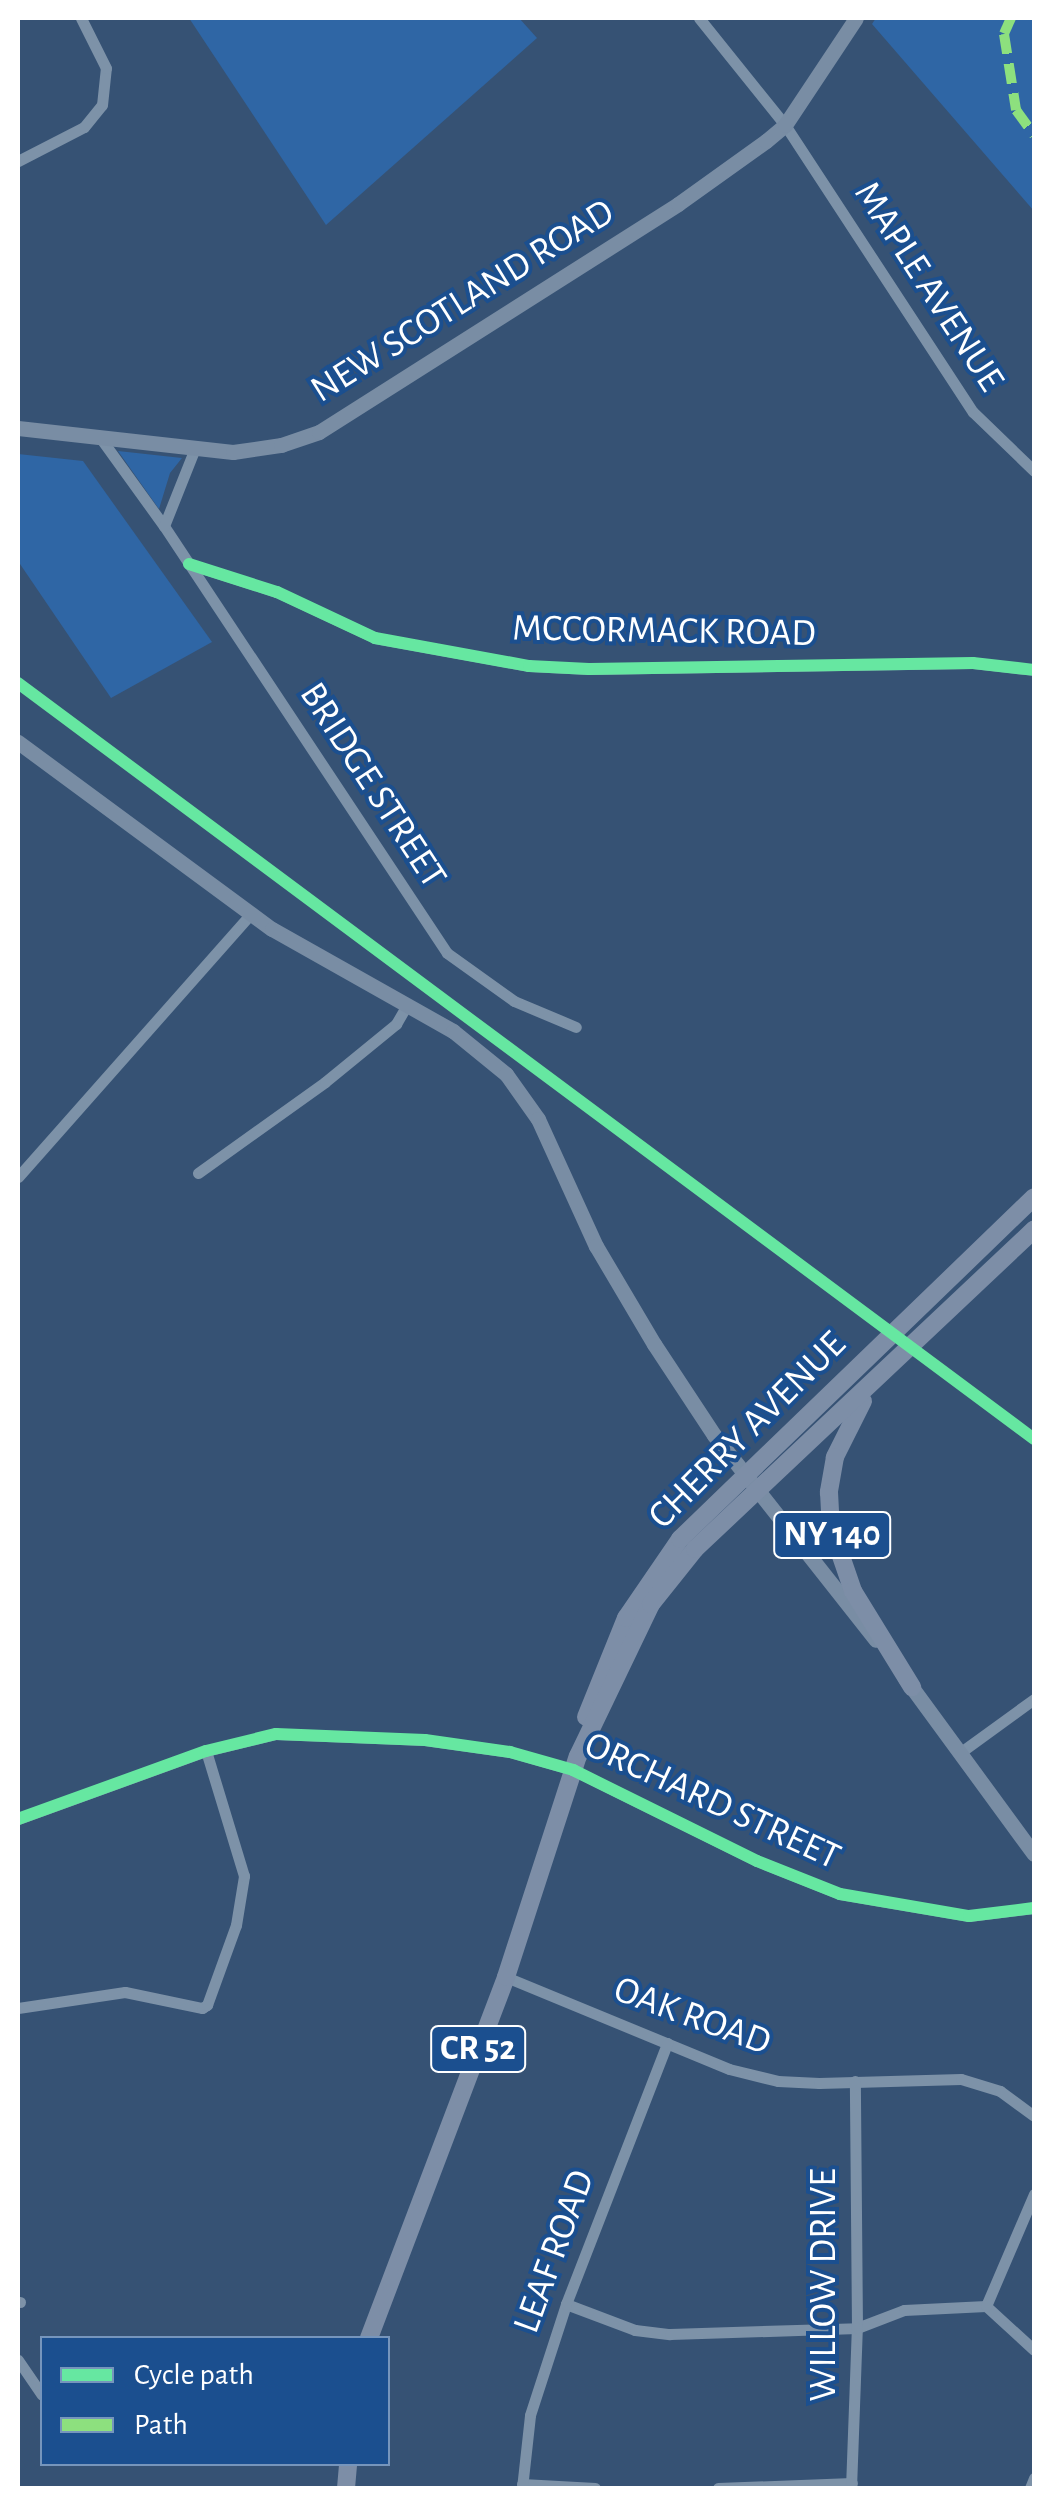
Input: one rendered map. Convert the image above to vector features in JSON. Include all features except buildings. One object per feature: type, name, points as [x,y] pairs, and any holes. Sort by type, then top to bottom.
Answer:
[{"type":"main road","name":"NEW SCOTLAND ROAD","points":[[18,428],[195,448],[261,450],[319,432],[349,417],[678,204],[785,125],[856,18]]},
{"type":"main road","points":[[18,742],[251,914],[468,1042],[524,1096],[613,1278],[704,1420],[751,1482]]},
{"type":"main road","name":"CHERRY AVENUE","points":[[370,2336],[506,1977],[575,1763],[651,1604],[751,1482],[862,1363],[1034,1197]]},
{"type":"main road","name":"CHERRY AVENUE","points":[[751,1482],[881,1377],[1034,1229]]},
{"type":"main road","name":"NY 140","points":[[881,1377],[840,1442],[829,1492],[830,1527],[853,1591],[912,1687]]},
{"type":"main road","name":"NY 140","points":[[751,1482],[912,1687],[1034,1854]]},
{"type":"street","points":[[18,160],[84,126],[102,105],[106,68],[81,18]]},
{"type":"street","name":"MAPLE AVENUE","points":[[699,18],[785,125],[973,412],[1034,472]]},
{"type":"street","name":"BRIDGE STREET","points":[[99,436],[164,526],[446,953],[514,1001],[576,1026]]},
{"type":"street","points":[[164,526],[195,448]]},
{"type":"street","name":"MCCORMACK ROAD","points":[[189,564],[277,592],[376,638],[529,666],[660,669],[973,663],[1034,670]]},
{"type":"street","points":[[18,1176],[251,914]]},
{"type":"street","points":[[198,1173],[325,1082],[396,1024],[406,1006]]},
{"type":"street","points":[[960,1752],[1034,1698]]},
{"type":"street","name":"ORCHARD STREET","points":[[18,1820],[206,1751],[276,1734],[322,1734],[493,1749],[575,1763],[757,1861],[840,1894],[969,1916],[1034,1908]]},
{"type":"street","points":[[18,2008],[125,1992],[202,2008],[210,2000],[227,1952],[244,1876],[206,1751]]},
{"type":"street","name":"OAK ROAD","points":[[506,1977],[730,2068],[778,2080],[961,2080],[1000,2091],[1034,2116]]},
{"type":"street","name":"LEAF ROAD","points":[[522,2486],[530,2415],[566,2304],[668,2043]]},
{"type":"street","name":"WILLOW DRIVE","points":[[852,2486],[857,2328],[855,2082]]},
{"type":"street","points":[[986,2306],[1034,2194]]},
{"type":"street","points":[[566,2304],[635,2330],[670,2334],[857,2328],[904,2310],[986,2306],[1034,2350]]},
{"type":"street","points":[[18,2360],[40,2392]]},
{"type":"street","points":[[1030,2488],[1034,2478]]},
{"type":"street","points":[[522,2486],[595,2488]]},
{"type":"street","points":[[718,2488],[852,2486]]},
{"type":"shaded area","points":[[189,18],[519,18],[537,38],[326,225]]},
{"type":"shaded area","points":[[876,18],[1034,18],[1034,211],[872,24]]},
{"type":"shaded area","points":[[118,451],[182,458],[170,473],[159,509]]},
{"type":"shaded area","points":[[18,454],[83,461],[212,642],[111,698],[18,561]]},
{"type":"marked path","points":[[1011,18],[1004,34],[1016,110],[1034,135]]},
{"type":"cycle path","points":[[189,564],[277,592],[375,638],[529,666],[589,669],[973,663],[1034,670]]},
{"type":"cycle path","points":[[18,683],[1034,1439]]},
{"type":"cycle path","points":[[18,1819],[206,1751],[276,1734],[425,1740],[510,1752],[573,1770],[757,1861],[840,1894],[969,1916],[1034,1908]]}]
